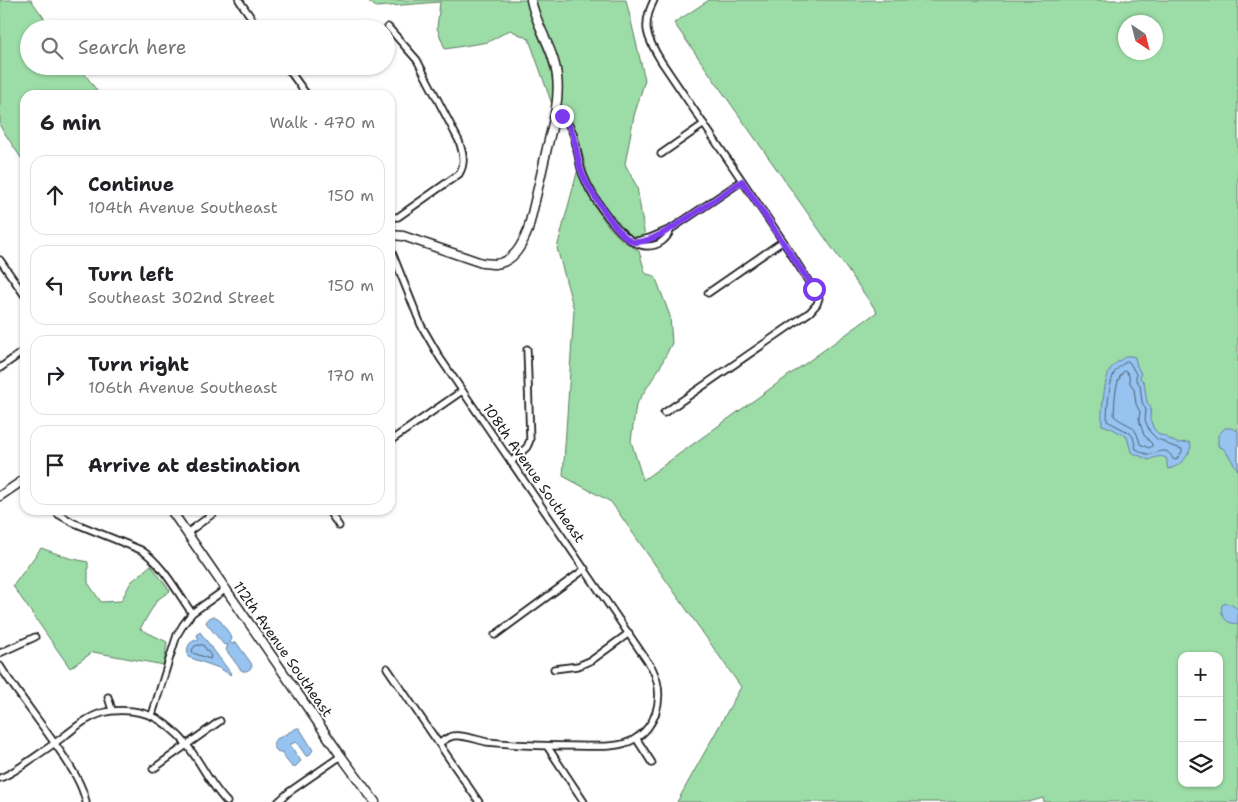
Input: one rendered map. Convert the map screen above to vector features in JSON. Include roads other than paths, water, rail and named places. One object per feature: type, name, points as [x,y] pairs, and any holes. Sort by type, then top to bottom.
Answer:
[{"type":"street","points":[[239,0],[253,20]]},
{"type":"street","points":[[395,236],[403,236],[482,263],[494,264],[511,257],[522,244],[528,230],[555,115],[558,87],[557,74],[531,0]]},
{"type":"street","points":[[654,0],[647,17],[648,37],[651,44],[819,298],[817,304],[810,312],[664,414]]},
{"type":"street","points":[[395,35],[416,60],[455,133],[464,157],[464,164],[459,174],[398,217],[395,217]]},
{"type":"street","points":[[293,75],[303,90]]},
{"type":"street","points":[[555,115],[562,116],[568,122],[583,175],[594,196],[626,237],[644,246],[651,246],[664,240],[671,229]]},
{"type":"street","points":[[661,154],[704,124]]},
{"type":"street","points":[[633,242],[650,238],[671,229],[742,181]]},
{"type":"street","points":[[708,293],[783,241]]},
{"type":"street","points":[[0,260],[20,289]]},
{"type":"street","name":"108th Avenue Southeast","points":[[395,262],[421,325],[440,358],[652,668],[659,685],[657,708],[654,720],[636,738]]},
{"type":"street","points":[[511,462],[528,447],[530,440],[527,348]]},
{"type":"street","points":[[0,368],[20,354]]},
{"type":"street","points":[[395,438],[462,391]]},
{"type":"street","points":[[0,496],[20,482]]},
{"type":"street","points":[[60,515],[149,555],[168,578],[192,613]]},
{"type":"street","name":"112th Avenue Southeast","points":[[174,515],[341,756],[375,802]]},
{"type":"street","points":[[187,534],[212,515]]},
{"type":"street","points":[[331,515],[339,526]]},
{"type":"street","points":[[495,635],[585,570]]},
{"type":"street","points":[[152,715],[183,625],[192,613],[226,589]]},
{"type":"street","points":[[554,669],[578,666],[592,660],[629,633]]},
{"type":"street","points":[[0,653],[35,637]]},
{"type":"street","points":[[0,666],[55,743],[79,782],[86,802]]},
{"type":"street","points":[[387,668],[480,802]]},
{"type":"street","points":[[108,698],[112,710]]},
{"type":"street","points":[[0,778],[18,769],[86,720],[112,710],[129,711],[152,715],[167,726],[186,744],[215,788],[227,802]]},
{"type":"street","points":[[153,769],[220,720]]},
{"type":"street","points":[[440,743],[456,735],[485,742],[547,746],[607,746],[624,743],[636,738],[652,763]]},
{"type":"street","points":[[547,746],[584,802]]},
{"type":"street","points":[[278,802],[289,792],[341,756]]},
{"type":"water","points":[[1127,356],[1135,357],[1141,374],[1140,378],[1144,382],[1147,402],[1151,407],[1150,419],[1154,429],[1160,435],[1177,443],[1189,442],[1191,446],[1186,458],[1172,468],[1168,469],[1167,459],[1164,457],[1149,460],[1131,452],[1127,437],[1102,425],[1103,398],[1107,377],[1110,369]]},
{"type":"water","points":[[1225,428],[1238,431],[1238,470],[1224,449],[1218,446],[1218,435]]},
{"type":"water","points":[[1226,603],[1238,609],[1238,623],[1231,623],[1223,616],[1221,609],[1222,605]]},
{"type":"water","points":[[214,616],[219,619],[231,636],[230,642],[232,644],[236,642],[251,663],[252,666],[249,670],[241,670],[226,650],[228,644],[224,645],[207,624],[206,622]]},
{"type":"water","points":[[200,632],[231,675],[219,668],[188,657],[187,650],[189,645],[193,641],[199,640],[197,635]]},
{"type":"water","points":[[297,728],[300,729],[313,750],[309,756],[306,756],[297,743],[295,742],[290,745],[301,761],[295,767],[292,767],[282,752],[278,752],[275,749],[274,743],[275,740]]}]
